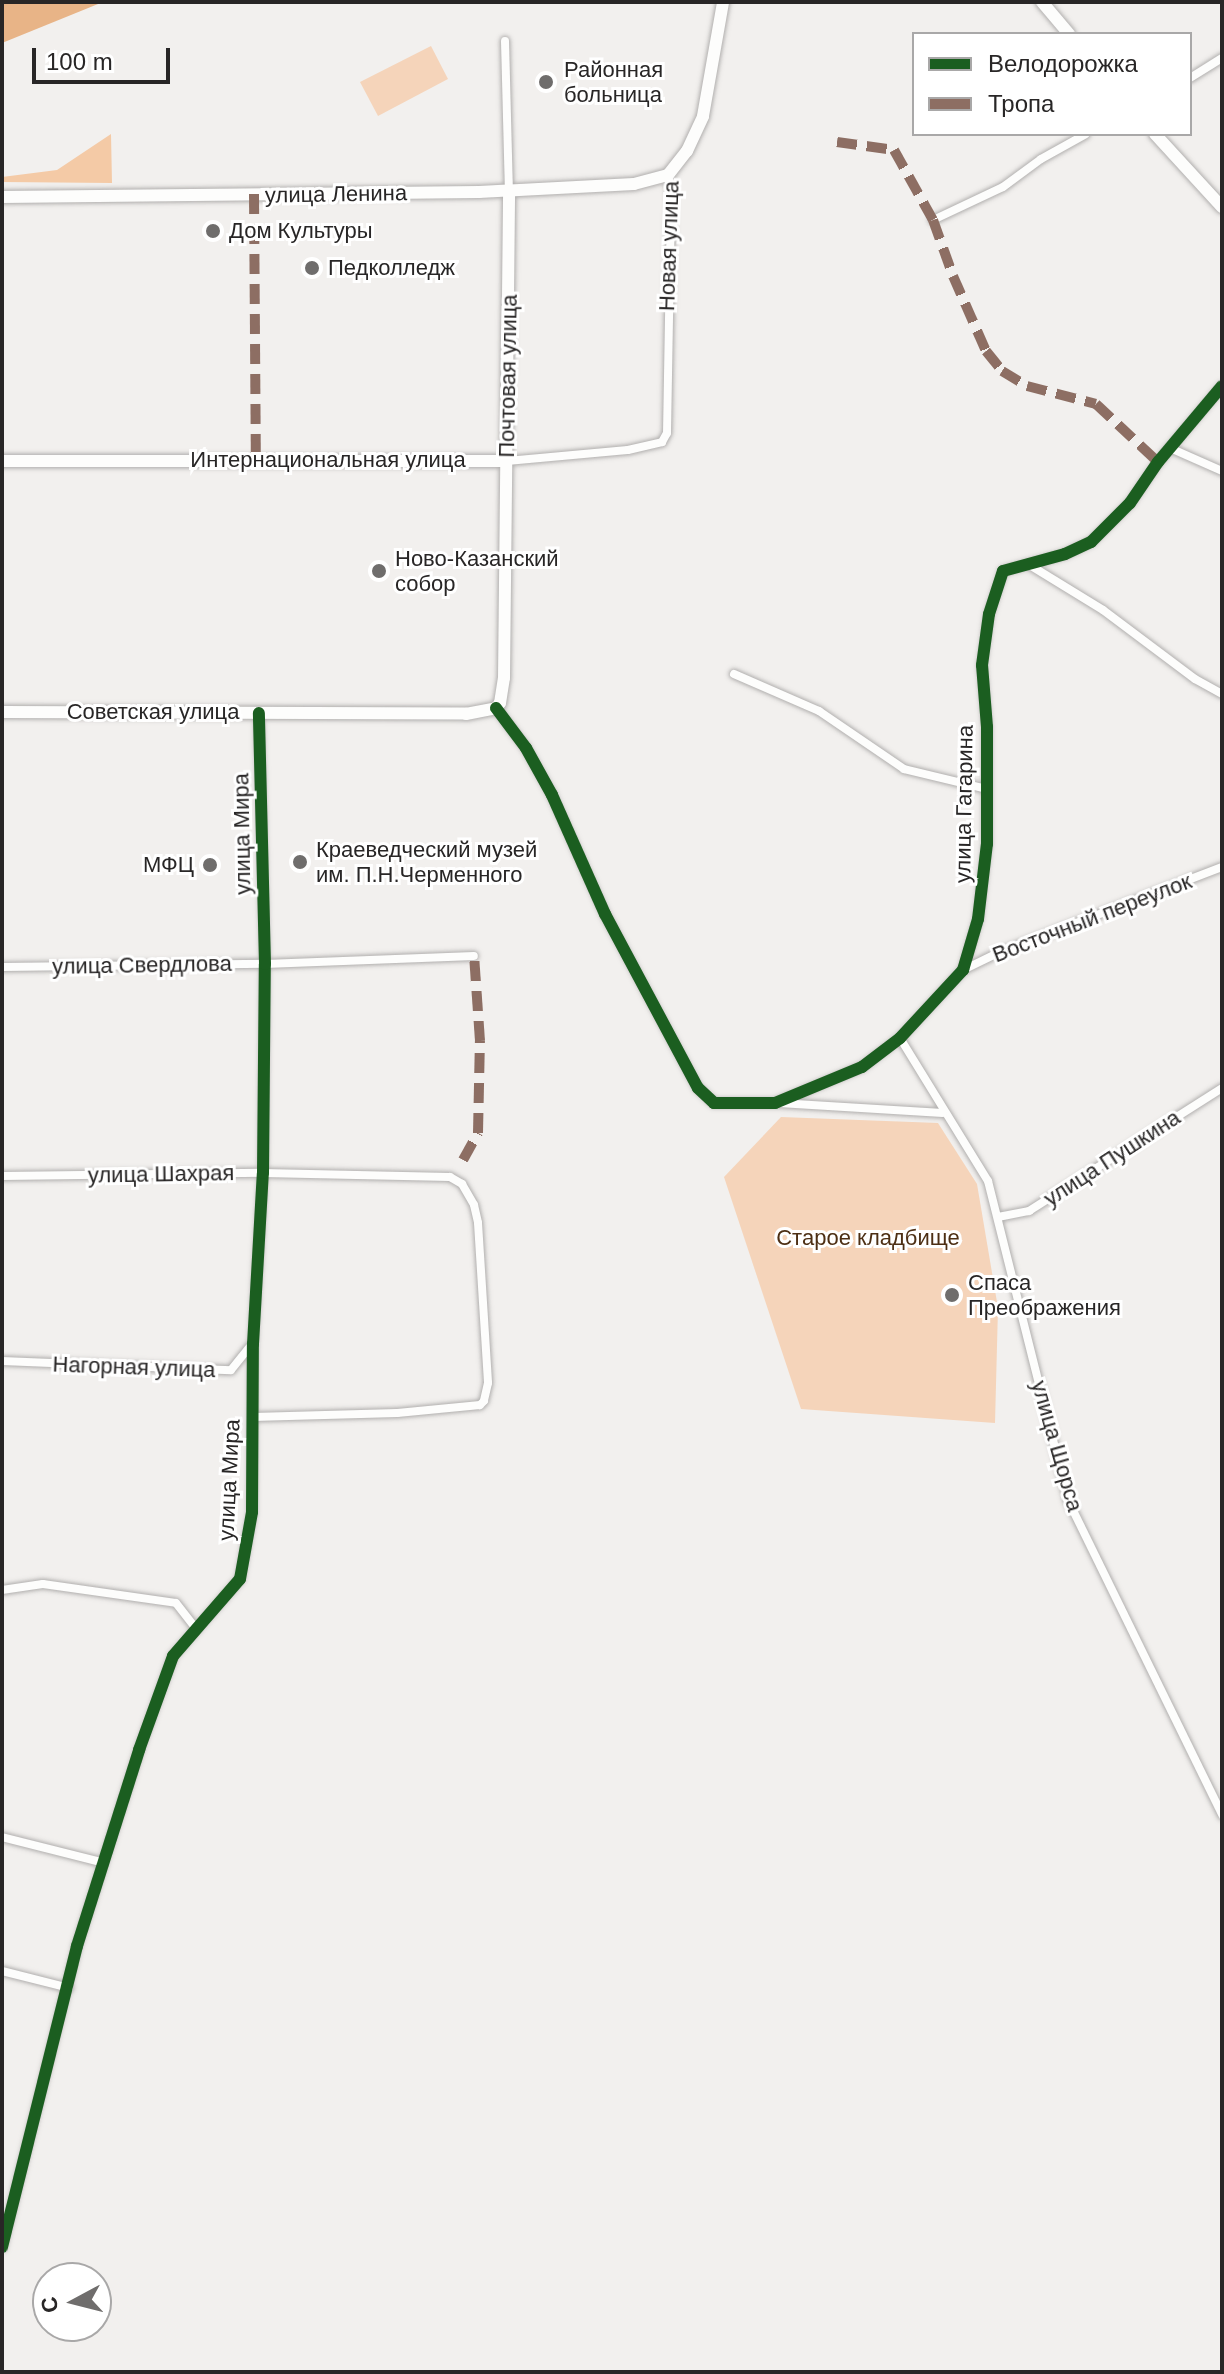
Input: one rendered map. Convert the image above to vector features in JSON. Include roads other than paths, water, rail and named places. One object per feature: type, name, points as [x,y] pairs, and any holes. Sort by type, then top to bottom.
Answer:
[{"type":"main road","name":"Новая улица","points":[[668,175],[687,151],[703,116],[723,2]]},
{"type":"main road","points":[[1042,2],[1067,32]]},
{"type":"main road","points":[[1157,136],[1222,207]]},
{"type":"main road","name":"улица Ленина","points":[[2,197],[509,190],[634,184],[668,175]]},
{"type":"main road","name":"Почтовая улица","points":[[496,708],[500,703],[504,678],[509,190]]},
{"type":"main road","name":"Интернациональная улица","points":[[2,461],[507,461]]},
{"type":"main road","name":"Советская улица","points":[[2,712],[466,714],[496,708]]},
{"type":"street","name":"Почтовая улица","points":[[505,41],[509,190]]},
{"type":"street","points":[[1192,77],[1222,58]]},
{"type":"street","points":[[933,220],[1003,187],[1041,159],[1082,136]]},
{"type":"street","name":"Новая улица","points":[[653,447],[667,433],[667,262],[671,193],[668,175]]},
{"type":"street","name":"улица Гагарина","points":[[496,708],[526,748],[552,795],[605,914],[698,1088],[714,1103],[775,1103],[862,1067],[900,1038],[963,970],[978,919],[987,844],[982,665],[989,614],[1003,571],[1091,542],[1130,503],[1170,448],[1221,390]]},
{"type":"street","name":"Интернациональная улица","points":[[507,461],[653,447]]},
{"type":"street","points":[[1170,448],[1222,471]]},
{"type":"street","points":[[1028,564],[1103,610],[1195,679],[1222,694]]},
{"type":"street","name":"улица Гагарина","points":[[734,674],[819,711],[904,769],[987,789]]},
{"type":"street","name":"улица Мира","points":[[2,2247],[101,1862],[173,1656],[240,1579],[252,1512],[253,1344],[263,1173],[265,964],[259,713]]},
{"type":"street","name":"Восточный переулок","points":[[963,970],[998,953],[1222,867]]},
{"type":"street","name":"улица Свердлова","points":[[2,967],[265,964],[474,956]]},
{"type":"street","name":"улица Щорса","points":[[900,1038],[943,1113],[962,1137],[988,1181],[1068,1500],[1222,1815]]},
{"type":"street","name":"улица Пушкина","points":[[998,1217],[1029,1211],[1222,1088]]},
{"type":"street","points":[[775,1103],[943,1113]]},
{"type":"street","name":"улица Шахрая","points":[[2,1176],[263,1173],[450,1177],[462,1184],[478,1223],[489,1393],[484,1401],[480,1405],[397,1413],[253,1417]]},
{"type":"street","name":"Нагорная улица","points":[[2,1361],[231,1370],[253,1344]]},
{"type":"street","points":[[2,1590],[43,1584],[176,1603],[196,1629]]},
{"type":"street","points":[[2,1837],[101,1862]]},
{"type":"street","points":[[2,1971],[69,1988]]},
{"type":"place","name":"Районная больница","points":[[546,82]]},
{"type":"place","name":"Дом Культуры","points":[[213,231]]},
{"type":"place","name":"Педколледж","points":[[312,268]]},
{"type":"place","name":"Ново-Казанский собор","points":[[379,571]]},
{"type":"place","name":"Краеведческий музей им. П.Н.Черменного","points":[[300,862]]},
{"type":"place","name":"МФЦ","points":[[210,865]]},
{"type":"place","name":"Спаса Преображения","points":[[952,1295]]},
{"type":"park label","name":"Старое кладбище","points":[[868,1238]]}]
